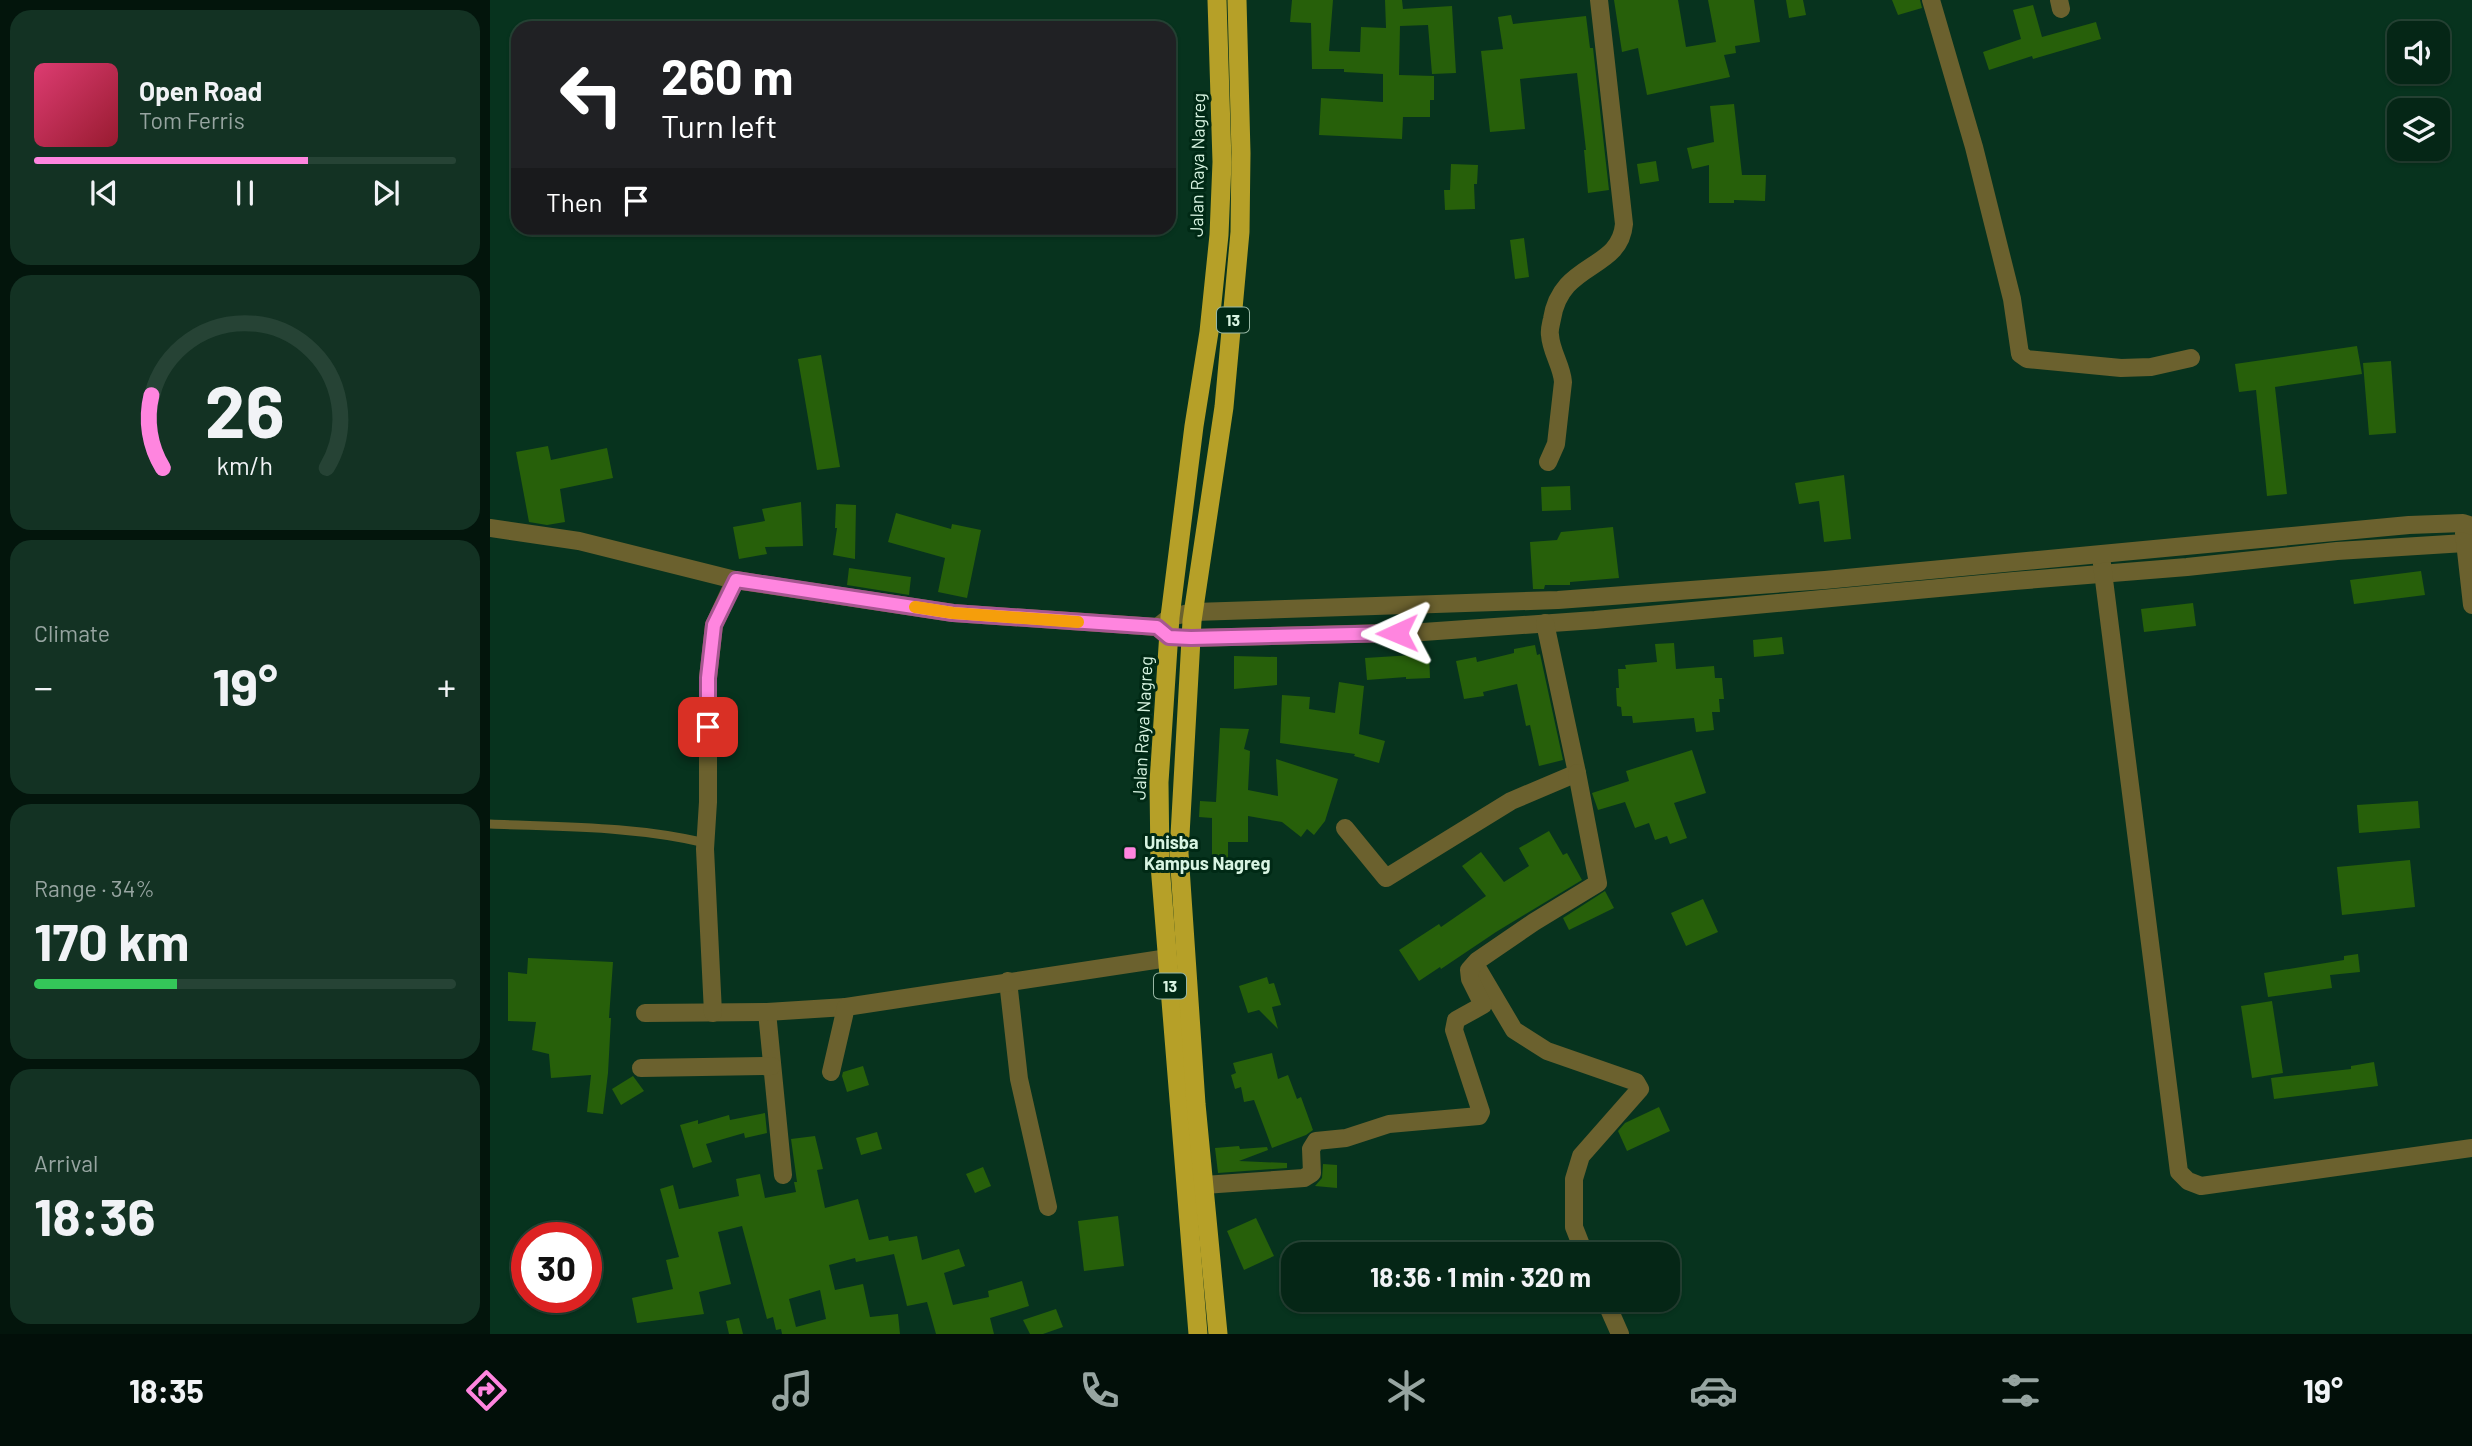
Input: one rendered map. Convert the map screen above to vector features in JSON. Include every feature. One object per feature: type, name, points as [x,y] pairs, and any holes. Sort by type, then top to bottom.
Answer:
[{"type":"highway","name":"Jalan Raya Nagreg","points":[[1198,1334],[1160,865],[1159,782],[1165,627],[1210,320],[1219,235],[1222,162],[1217,0]]},
{"type":"highway","name":"13","points":[[1218,1334],[1196,1104],[1180,853],[1191,638],[1224,407],[1240,232],[1237,0]]},
{"type":"street","points":[[1548,462],[1558,436],[1563,382],[1563,373],[1549,337],[1557,299],[1575,276],[1613,250],[1623,234],[1599,0]]},
{"type":"street","points":[[1931,0],[1974,148],[2012,299],[2020,354],[2027,359],[2121,368],[2151,367],[2191,358]]},
{"type":"street","points":[[1165,627],[1194,612],[1512,603],[1811,581],[2409,525],[2468,533]]},
{"type":"street","points":[[490,528],[579,541],[736,580],[953,613],[1165,627],[1191,638],[1423,632],[1511,626],[2337,551],[2468,533]]},
{"type":"street","points":[[2468,533],[2472,605]]},
{"type":"street","points":[[2101,554],[2179,1172],[2188,1181],[2201,1186],[2472,1148]]},
{"type":"street","points":[[713,1013],[706,843],[709,667],[714,625],[736,580]]},
{"type":"street","points":[[1511,626],[1512,603]]},
{"type":"street","points":[[1204,1185],[1304,1178],[1312,1173],[1312,1145],[1319,1140],[1346,1138],[1389,1124],[1479,1116],[1481,1112],[1453,1027],[1459,1018],[1483,1005],[1470,979],[1469,970],[1534,922],[1598,883],[1545,623]]},
{"type":"street","points":[[1345,828],[1386,878],[1511,800],[1577,773]]},
{"type":"street","points":[[645,1013],[767,1012],[846,1007],[1168,958]]},
{"type":"street","points":[[1475,964],[1514,1030],[1546,1051],[1636,1082],[1640,1089],[1581,1156],[1574,1179],[1574,1227],[1580,1242]]},
{"type":"street","points":[[1008,981],[1019,1079],[1048,1207]]},
{"type":"street","points":[[831,1072],[846,1007]]},
{"type":"street","points":[[767,1012],[783,1175]]},
{"type":"street","points":[[641,1068],[772,1066]]},
{"type":"street","points":[[1610,1312],[1620,1334]]},
{"type":"lane","points":[[490,824],[632,830],[669,834],[706,843]]},
{"type":"building","points":[[1292,0],[1333,0],[1329,51],[1360,52],[1361,27],[1386,28],[1385,0],[1402,0],[1403,9],[1452,6],[1456,73],[1432,74],[1428,25],[1400,26],[1399,75],[1434,76],[1434,100],[1430,100],[1430,117],[1403,117],[1402,139],[1319,135],[1321,98],[1383,102],[1383,74],[1344,72],[1344,69],[1312,69],[1311,23],[1290,22]]},
{"type":"building","points":[[1614,0],[1678,0],[1686,47],[1716,42],[1708,0],[1754,0],[1760,42],[1735,46],[1736,53],[1724,55],[1730,77],[1647,95],[1638,48],[1622,52]]},
{"type":"building","points":[[1786,0],[1803,0],[1806,15],[1789,18]]},
{"type":"building","points":[[1892,0],[1920,0],[1922,8],[1898,15]]},
{"type":"building","points":[[2033,5],[2042,37],[2096,22],[2101,39],[1989,70],[1983,52],[2021,39],[2013,10]]},
{"type":"building","points":[[1511,15],[1513,24],[1586,16],[1590,48],[1593,48],[1609,190],[1588,193],[1577,73],[1520,79],[1525,129],[1490,132],[1481,51],[1503,49],[1498,17]]},
{"type":"building","points":[[1734,104],[1742,175],[1766,175],[1765,201],[1734,200],[1734,203],[1709,203],[1709,165],[1692,169],[1687,148],[1714,142],[1710,106]]},
{"type":"building","points":[[1656,161],[1659,181],[1640,184],[1637,164]]},
{"type":"building","points":[[1451,164],[1478,165],[1477,184],[1474,184],[1475,209],[1445,210],[1444,190],[1450,190]]},
{"type":"building","points":[[1524,238],[1529,277],[1515,279],[1510,240]]},
{"type":"building","points":[[2357,346],[2362,374],[2275,387],[2287,494],[2267,496],[2256,390],[2239,392],[2235,364]]},
{"type":"building","points":[[821,355],[840,467],[817,470],[798,359]]},
{"type":"building","points":[[2391,361],[2396,433],[2369,435],[2363,363]]},
{"type":"building","points":[[548,446],[551,460],[607,448],[613,478],[560,489],[565,522],[547,525],[529,522],[516,452]]},
{"type":"building","points":[[1844,475],[1851,539],[1824,542],[1819,501],[1799,504],[1795,483]]},
{"type":"building","points":[[1570,486],[1571,510],[1542,511],[1541,487]]},
{"type":"building","points":[[801,502],[803,546],[765,547],[767,554],[739,559],[733,527],[765,521],[762,509]]},
{"type":"building","points":[[836,504],[856,505],[855,559],[833,555],[837,528]]},
{"type":"building","points":[[896,513],[951,529],[952,524],[981,530],[967,598],[938,592],[945,558],[888,542]]},
{"type":"building","points":[[1613,527],[1619,578],[1570,582],[1570,585],[1545,585],[1544,589],[1533,589],[1530,542],[1557,540],[1561,532]]},
{"type":"building","points":[[849,568],[911,577],[909,595],[847,585]]},
{"type":"building","points":[[2421,571],[2425,595],[2354,604],[2350,580]]},
{"type":"building","points":[[2193,603],[2196,626],[2144,632],[2141,609]]},
{"type":"building","points":[[1782,637],[1784,654],[1754,657],[1753,640]]},
{"type":"building","points":[[1674,643],[1676,669],[1714,666],[1715,678],[1722,678],[1724,699],[1719,699],[1720,712],[1712,712],[1714,730],[1696,732],[1694,718],[1633,723],[1632,716],[1622,716],[1621,707],[1617,706],[1618,669],[1626,669],[1625,665],[1657,662],[1655,644]]},
{"type":"building","points":[[1535,645],[1537,655],[1540,654],[1563,760],[1539,766],[1530,725],[1526,726],[1517,684],[1483,692],[1484,696],[1464,699],[1456,661],[1476,657],[1477,662]]},
{"type":"building","points":[[1429,654],[1430,678],[1367,680],[1365,658]]},
{"type":"building","points":[[1234,656],[1277,657],[1277,685],[1234,689]]},
{"type":"building","points":[[1339,682],[1364,686],[1359,734],[1385,741],[1379,763],[1354,756],[1355,754],[1280,743],[1282,695],[1310,697],[1309,709],[1335,713]]},
{"type":"building","points":[[1220,728],[1249,729],[1244,749],[1250,751],[1248,790],[1278,796],[1276,759],[1338,779],[1325,821],[1314,835],[1307,829],[1301,837],[1282,822],[1248,816],[1248,842],[1228,842],[1228,862],[1212,862],[1212,818],[1199,817],[1200,801],[1216,802]]},
{"type":"building","points":[[1692,750],[1706,793],[1674,803],[1687,838],[1670,844],[1667,836],[1655,840],[1649,823],[1635,828],[1625,802],[1598,810],[1592,793],[1629,781],[1626,771]]},
{"type":"building","points":[[2418,801],[2420,828],[2359,833],[2357,805]]},
{"type":"building","points":[[1549,831],[1563,855],[1567,853],[1582,880],[1419,981],[1399,950],[1439,924],[1441,927],[1486,896],[1462,866],[1481,852],[1504,882],[1529,866],[1519,848]]},
{"type":"building","points":[[2410,860],[2415,907],[2342,915],[2337,867]]},
{"type":"building","points":[[1605,891],[1614,908],[1569,930],[1563,918]]},
{"type":"building","points":[[1703,899],[1718,932],[1686,946],[1671,913]]},
{"type":"building","points":[[2358,954],[2360,972],[2330,975],[2332,988],[2268,997],[2264,973],[2344,960],[2344,956]]},
{"type":"building","points":[[528,958],[613,962],[608,1073],[603,1114],[587,1112],[591,1075],[551,1078],[549,1054],[532,1050],[536,1022],[508,1021],[508,972],[527,974]]},
{"type":"building","points":[[1267,977],[1269,984],[1274,983],[1281,1005],[1272,1007],[1278,1029],[1259,1010],[1248,1013],[1239,986]]},
{"type":"building","points":[[2272,1001],[2283,1073],[2252,1078],[2241,1006]]},
{"type":"building","points":[[1272,1053],[1278,1079],[1288,1075],[1297,1099],[1301,1097],[1313,1130],[1272,1148],[1254,1100],[1244,1102],[1241,1087],[1235,1089],[1231,1075],[1236,1073],[1233,1063]]},
{"type":"building","points":[[2374,1062],[2378,1086],[2274,1099],[2271,1078],[2351,1069],[2351,1066]]},
{"type":"building","points":[[863,1066],[869,1085],[847,1092],[843,1072]]},
{"type":"building","points":[[633,1076],[644,1091],[621,1105],[612,1089]]},
{"type":"building","points":[[1659,1107],[1670,1131],[1627,1151],[1618,1131],[1625,1123]]},
{"type":"building","points":[[765,1113],[767,1133],[745,1138],[744,1133],[706,1144],[712,1162],[693,1168],[680,1125],[698,1120],[698,1124],[729,1115],[730,1120]]},
{"type":"building","points":[[877,1132],[882,1149],[861,1155],[856,1138]]},
{"type":"building","points":[[815,1136],[823,1169],[817,1170],[825,1208],[858,1199],[869,1240],[888,1236],[889,1241],[917,1236],[922,1260],[959,1249],[965,1266],[944,1273],[953,1305],[989,1297],[988,1291],[1022,1281],[1029,1306],[990,1318],[994,1334],[936,1334],[927,1302],[907,1306],[894,1254],[856,1262],[855,1258],[829,1265],[835,1290],[863,1284],[870,1317],[898,1314],[900,1334],[782,1334],[781,1329],[776,1330],[773,1317],[767,1319],[742,1226],[718,1232],[731,1284],[699,1292],[704,1314],[637,1323],[632,1298],[673,1289],[666,1260],[679,1257],[660,1189],[673,1185],[679,1209],[739,1196],[736,1179],[760,1174],[765,1198],[796,1192],[791,1139]],"holes":[[[820,1290],[826,1319],[796,1327],[789,1299]]]},
{"type":"building","points":[[1239,1146],[1240,1149],[1267,1147],[1268,1150],[1239,1161],[1287,1163],[1287,1168],[1218,1173],[1215,1148]]},
{"type":"building","points":[[1323,1164],[1337,1165],[1337,1188],[1315,1186],[1322,1178]]},
{"type":"building","points":[[983,1167],[991,1186],[975,1193],[966,1174]]},
{"type":"building","points":[[1118,1216],[1124,1266],[1084,1271],[1078,1221]]},
{"type":"building","points":[[1256,1218],[1274,1256],[1244,1270],[1227,1231]]},
{"type":"building","points":[[1056,1309],[1063,1327],[1043,1334],[1030,1334],[1023,1320]]},
{"type":"building","points":[[739,1318],[743,1334],[729,1334],[726,1321]]},
{"type":"slow traffic","points":[[915,607],[953,613],[1078,622]]},
{"type":"place","name":"Unisba Kampus Nagreg","points":[[1130,853]]},
{"type":"route","points":[[708,727],[708,678],[714,625],[736,580],[953,613],[1157,627],[1169,637],[1397,633]]}]
